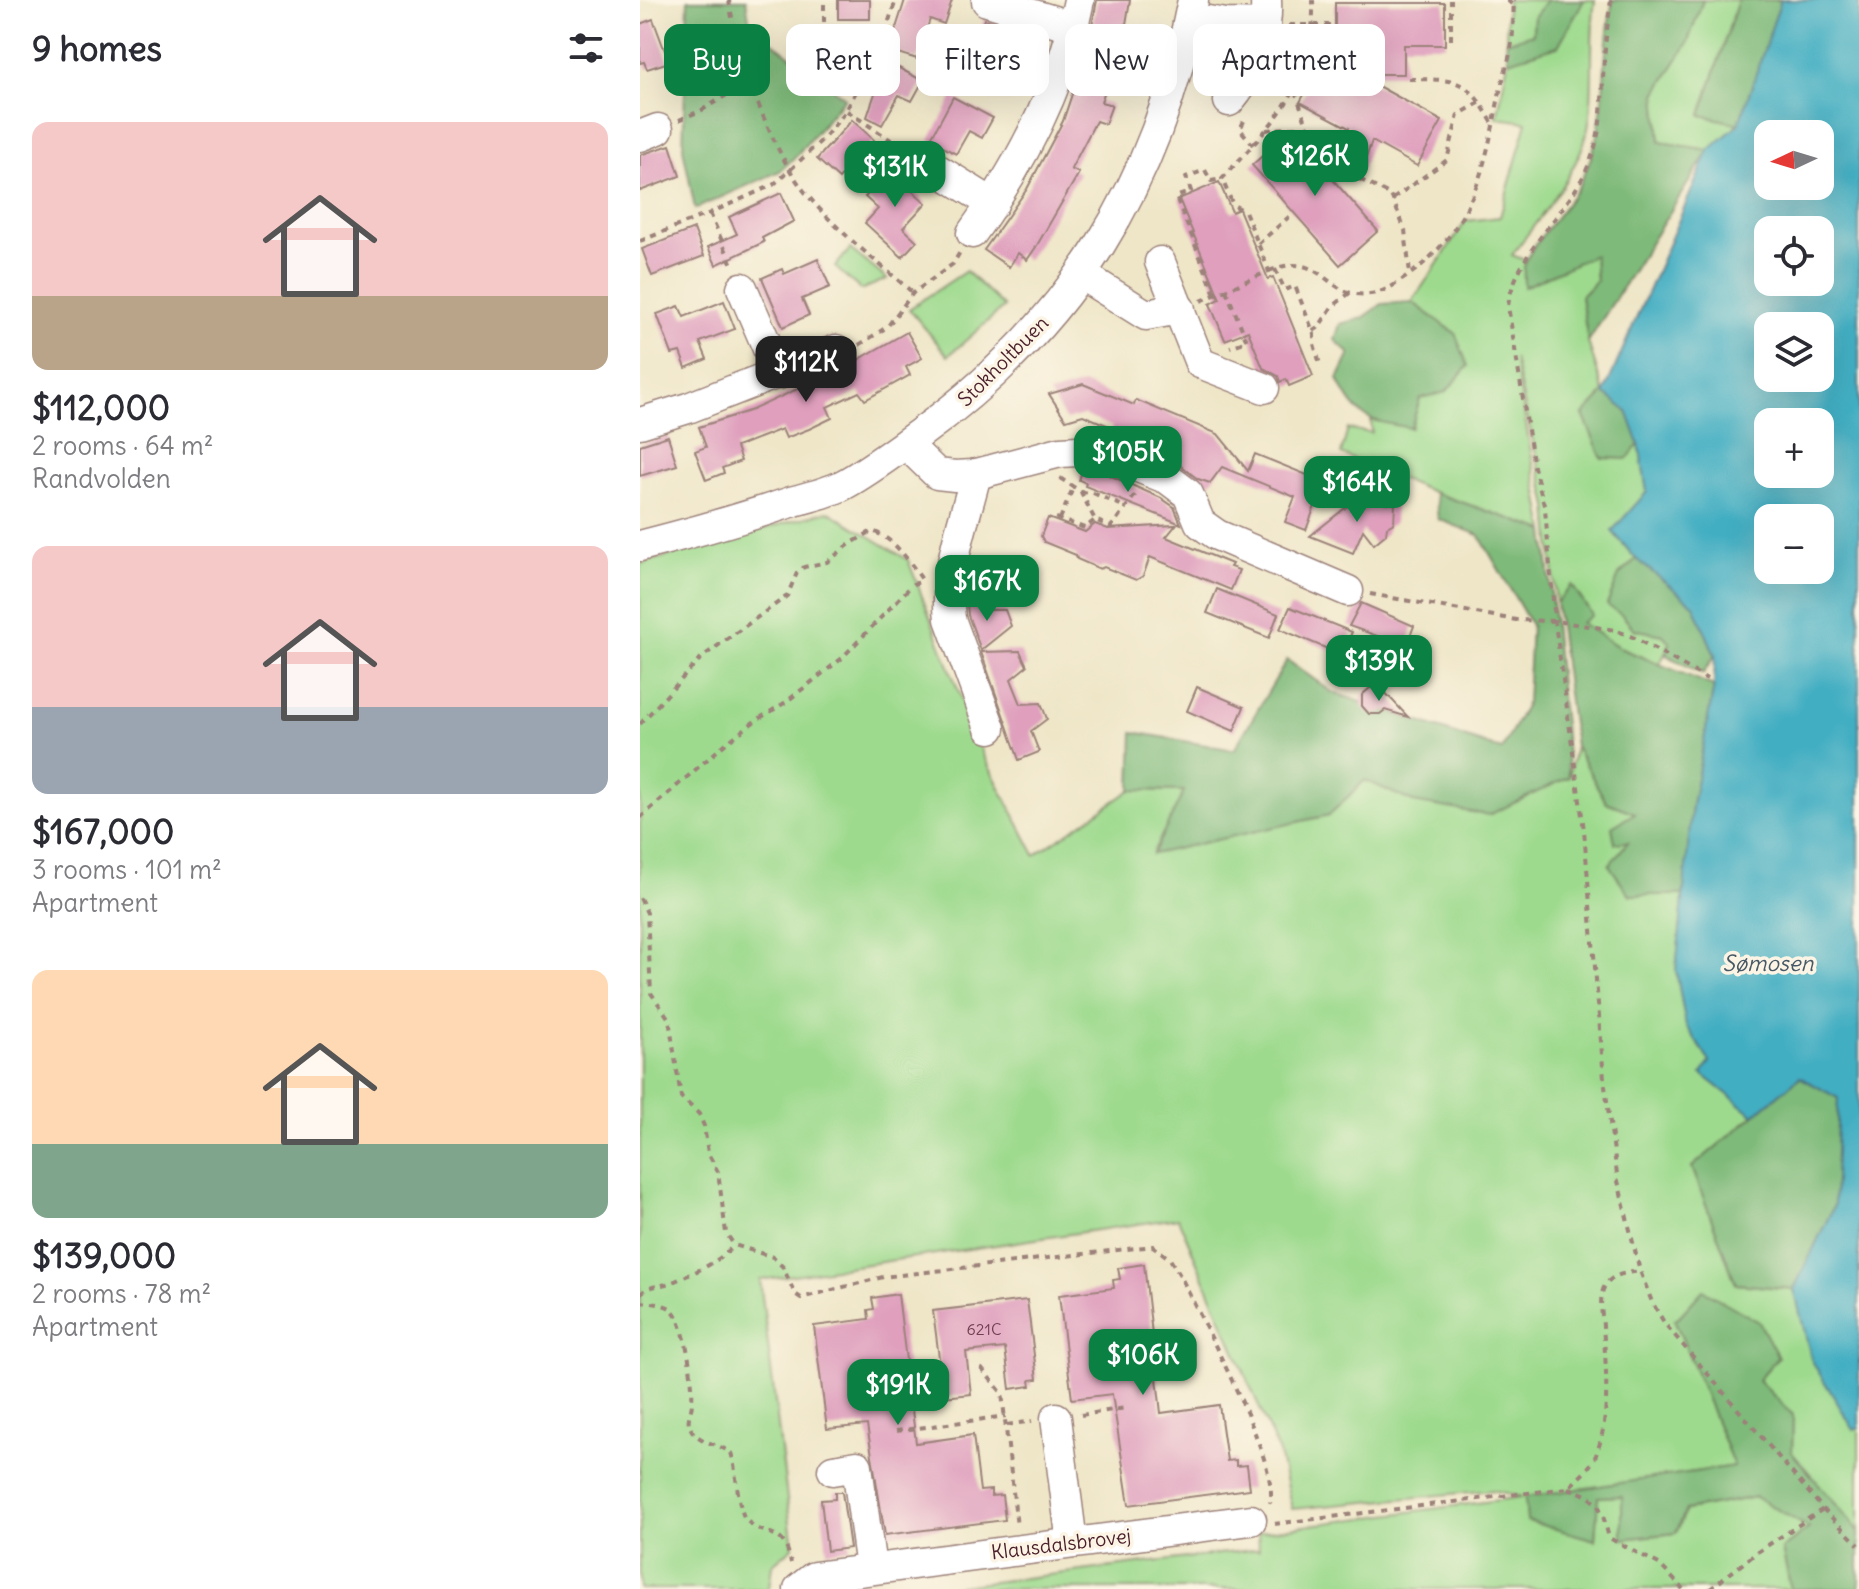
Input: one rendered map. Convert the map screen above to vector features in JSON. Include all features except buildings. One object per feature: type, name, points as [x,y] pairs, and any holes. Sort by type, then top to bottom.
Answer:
[{"type":"street","points":[[972,233],[1026,148],[1053,89],[1076,13],[987,1]]},
{"type":"street","points":[[1191,9],[1226,24],[1266,13],[1253,66],[1229,101]]},
{"type":"street","name":"Stokholtbuen","points":[[640,546],[842,486],[956,407],[999,368],[1082,275],[1132,192],[1169,100],[1191,9]]},
{"type":"street","points":[[919,158],[993,204]]},
{"type":"street","points":[[1160,262],[1200,363],[1264,388]]},
{"type":"street","points":[[1082,275],[1146,315],[1180,309]]},
{"type":"street","points":[[742,288],[779,374]]},
{"type":"street","points":[[640,423],[779,374],[836,350]]},
{"type":"street","points":[[906,444],[937,474],[976,474],[1060,452],[1096,450],[1168,479],[1188,494],[1200,523],[1217,535],[1348,591]]},
{"type":"street","points":[[976,474],[937,579],[990,728]]},
{"type":"street","points":[[1056,1418],[1072,1543]]},
{"type":"street","points":[[833,1470],[857,1466],[871,1568]]},
{"type":"street","name":"Klausdalsbrovej","points":[[796,1577],[1251,1520]]},
{"type":"path","points":[[729,0],[732,24]]},
{"type":"path","points":[[824,0],[824,24]]},
{"type":"path","points":[[640,241],[773,185],[789,171],[824,138],[846,111],[883,39],[896,0]]},
{"type":"path","points":[[1313,0],[1314,24]]},
{"type":"path","points":[[1451,0],[1451,40]]},
{"type":"path","points":[[1180,309],[1272,270],[1297,263],[1308,266],[1351,292],[1370,294],[1385,290],[1410,274],[1444,242],[1471,199],[1486,163],[1512,47],[1514,3],[1507,0]]},
{"type":"path","points":[[1611,0],[1605,50],[1603,112],[1590,163],[1576,190],[1525,260],[1511,286],[1508,306],[1534,467],[1545,509],[1555,621],[1584,830],[1604,1079],[1618,1181],[1640,1271],[1665,1324],[1823,1509],[1859,1545]]},
{"type":"path","points":[[1266,13],[1310,24]]},
{"type":"path","points":[[1409,79],[1455,80],[1481,102],[1494,124]]},
{"type":"path","points":[[649,132],[702,110],[725,96]]},
{"type":"path","points":[[756,96],[789,171],[832,223],[913,293]]},
{"type":"path","points":[[1215,294],[1176,197],[1191,191],[1186,177],[1205,170],[1211,181],[1222,179],[1291,96]]},
{"type":"path","points":[[1297,96],[1310,133]]},
{"type":"path","points":[[1393,199],[1447,160],[1458,115],[1481,102]]},
{"type":"path","points":[[846,111],[919,158]]},
{"type":"path","points":[[1266,130],[1295,127],[1310,133],[1335,153]]},
{"type":"path","points":[[1349,174],[1391,195],[1405,230],[1410,274]]},
{"type":"path","points":[[1222,179],[1233,205],[1245,211],[1258,244],[1285,290],[1295,286],[1313,331],[1320,364]]},
{"type":"path","points":[[710,213],[742,288]]},
{"type":"path","points":[[1258,244],[1290,216]]},
{"type":"path","points":[[836,350],[857,347],[887,327],[913,293],[953,264],[972,233]]},
{"type":"path","points":[[1226,290],[1247,341],[1230,347]]},
{"type":"path","points":[[1313,331],[1332,307],[1351,292]]},
{"type":"path","points":[[1036,458],[1073,488],[1125,507]]},
{"type":"path","points":[[1081,492],[1095,520],[1111,527],[1152,473]]},
{"type":"path","points":[[1073,488],[1058,519],[1085,528],[1095,520]]},
{"type":"path","points":[[640,724],[702,657],[787,596],[797,573],[804,567],[827,562],[872,531],[886,536],[911,563],[937,579]]},
{"type":"path","points":[[640,818],[725,744],[841,659],[913,584],[937,579]]},
{"type":"path","points":[[1348,591],[1516,620],[1555,621],[1615,630],[1707,679]]},
{"type":"path","points":[[640,898],[647,913],[651,993],[669,1019],[681,1097],[699,1114],[704,1126],[708,1153],[718,1172],[726,1233],[734,1245],[773,1257],[783,1267],[795,1294],[801,1298],[883,1277],[1153,1246],[1170,1259],[1181,1277],[1264,1452],[1273,1493],[1270,1504],[1251,1520],[1256,1526],[1568,1488],[1589,1494],[1602,1512],[1609,1538],[1659,1564],[1683,1589]]},
{"type":"path","points":[[640,1294],[647,1287],[673,1282],[722,1259],[734,1245]]},
{"type":"path","points":[[1568,1488],[1595,1456],[1603,1420],[1606,1364],[1601,1301],[1605,1284],[1616,1276],[1640,1271]]},
{"type":"path","points":[[640,1302],[658,1304],[677,1315],[687,1343],[692,1392],[688,1423],[691,1430],[731,1453],[743,1516],[755,1526],[779,1536],[786,1546],[796,1577]]},
{"type":"path","points":[[981,1368],[1002,1393],[1020,1549]]},
{"type":"path","points":[[896,1431],[1006,1416]]},
{"type":"path","points":[[1710,1589],[1759,1551],[1823,1509]]},
{"type":"green space","points":[[688,0],[746,0],[750,24],[687,24]]},
{"type":"green space","points":[[1507,0],[1547,0],[1534,17],[1533,34],[1506,42]]},
{"type":"green space","points":[[1547,0],[1584,0],[1558,46],[1508,61],[1506,42],[1533,34],[1534,17]]},
{"type":"green space","points":[[1584,0],[1595,0],[1591,108],[1585,140],[1569,175],[1512,255],[1525,260],[1524,287],[1594,254],[1596,281],[1581,296],[1588,342],[1604,393],[1583,415],[1627,458],[1639,444],[1647,492],[1612,531],[1636,559],[1619,575],[1623,616],[1634,629],[1663,634],[1670,643],[1660,664],[1622,649],[1580,623],[1572,586],[1556,603],[1548,506],[1514,358],[1545,531],[1435,493],[1341,454],[1348,429],[1372,433],[1371,420],[1411,428],[1420,398],[1446,392],[1455,333],[1412,302],[1466,221],[1500,217],[1527,122],[1497,118],[1508,61],[1558,46]]},
{"type":"green space","points":[[1613,0],[1703,0],[1687,44],[1656,94],[1660,142],[1709,150],[1588,342],[1581,296],[1596,281],[1594,255],[1524,287],[1524,269],[1528,256],[1578,187],[1589,163],[1600,117]]},
{"type":"green space","points":[[1703,0],[1738,0],[1701,115],[1739,124],[1709,150],[1660,142],[1656,94],[1687,44]]},
{"type":"green space","points":[[1738,0],[1781,0],[1739,124],[1701,115]]},
{"type":"green space","points":[[770,40],[786,53],[786,96],[845,98],[780,171],[695,209],[683,148],[685,96],[770,96]]},
{"type":"green space","points":[[850,249],[887,279],[861,290],[835,267]]},
{"type":"green space","points":[[966,271],[1004,307],[948,356],[909,309]]},
{"type":"green space","points":[[1412,302],[1455,333],[1468,366],[1446,392],[1420,398],[1411,428],[1374,420],[1358,411],[1338,379],[1350,354],[1335,340],[1340,324],[1363,318],[1382,304]]},
{"type":"green space","points":[[1604,393],[1627,411],[1639,444],[1627,459],[1602,458],[1583,415]]},
{"type":"green space","points":[[1435,493],[1545,531],[1569,777],[1489,815],[1413,802],[1365,780],[1329,815],[1153,854],[1184,791],[1131,790],[1133,732],[1234,750],[1287,660],[1332,692],[1502,750],[1527,702],[1531,625],[1479,535],[1438,519]]},
{"type":"green space","points":[[828,511],[908,560],[984,757],[1035,855],[1131,790],[1185,791],[1153,852],[1329,815],[1365,780],[1413,802],[1569,777],[1575,746],[1606,802],[1635,813],[1629,841],[1630,895],[1684,895],[1676,970],[1686,1026],[1710,1062],[1702,1074],[1754,1115],[1692,1167],[1736,1284],[1794,1289],[1812,1361],[1854,1429],[1859,1428],[1859,1531],[1792,1453],[1793,1415],[1758,1380],[1675,1321],[1735,1466],[1526,1497],[1527,1520],[1595,1540],[1598,1497],[1622,1496],[1623,1539],[1676,1533],[1686,1510],[1756,1497],[1809,1528],[1782,1549],[1791,1589],[936,1589],[1259,1549],[1258,1532],[1522,1497],[1493,1490],[1292,1509],[1279,1453],[1178,1218],[760,1280],[793,1547],[772,1565],[769,1589],[640,1589],[640,564]]},
{"type":"green space","points":[[1636,559],[1694,605],[1715,655],[1703,674],[1666,655],[1670,643],[1663,635],[1634,629],[1623,616],[1607,605],[1619,575]]},
{"type":"green space","points":[[1572,585],[1592,615],[1581,623],[1622,649],[1714,686],[1692,806],[1684,895],[1630,895],[1609,865],[1628,842],[1615,843],[1612,827],[1635,813],[1606,802],[1575,746],[1556,603]]},
{"type":"green space","points":[[1800,1077],[1838,1098],[1834,1206],[1794,1289],[1736,1284],[1692,1167]]},
{"type":"green space","points":[[1703,1290],[1759,1322],[1778,1357],[1758,1380],[1793,1415],[1792,1453],[1859,1531],[1859,1589],[1791,1589],[1782,1549],[1809,1528],[1756,1497],[1686,1510],[1676,1533],[1622,1539],[1622,1496],[1598,1497],[1595,1540],[1527,1521],[1525,1497],[1734,1466],[1675,1321]]},
{"type":"water","name":"Sømosen","points":[[1781,0],[1859,0],[1859,1428],[1854,1430],[1812,1361],[1794,1289],[1834,1206],[1838,1098],[1800,1077],[1754,1115],[1702,1074],[1710,1062],[1686,1026],[1676,970],[1692,806],[1714,686],[1715,655],[1694,605],[1636,559],[1612,531],[1647,492],[1639,444],[1627,411],[1604,393],[1709,150],[1739,124]]}]
